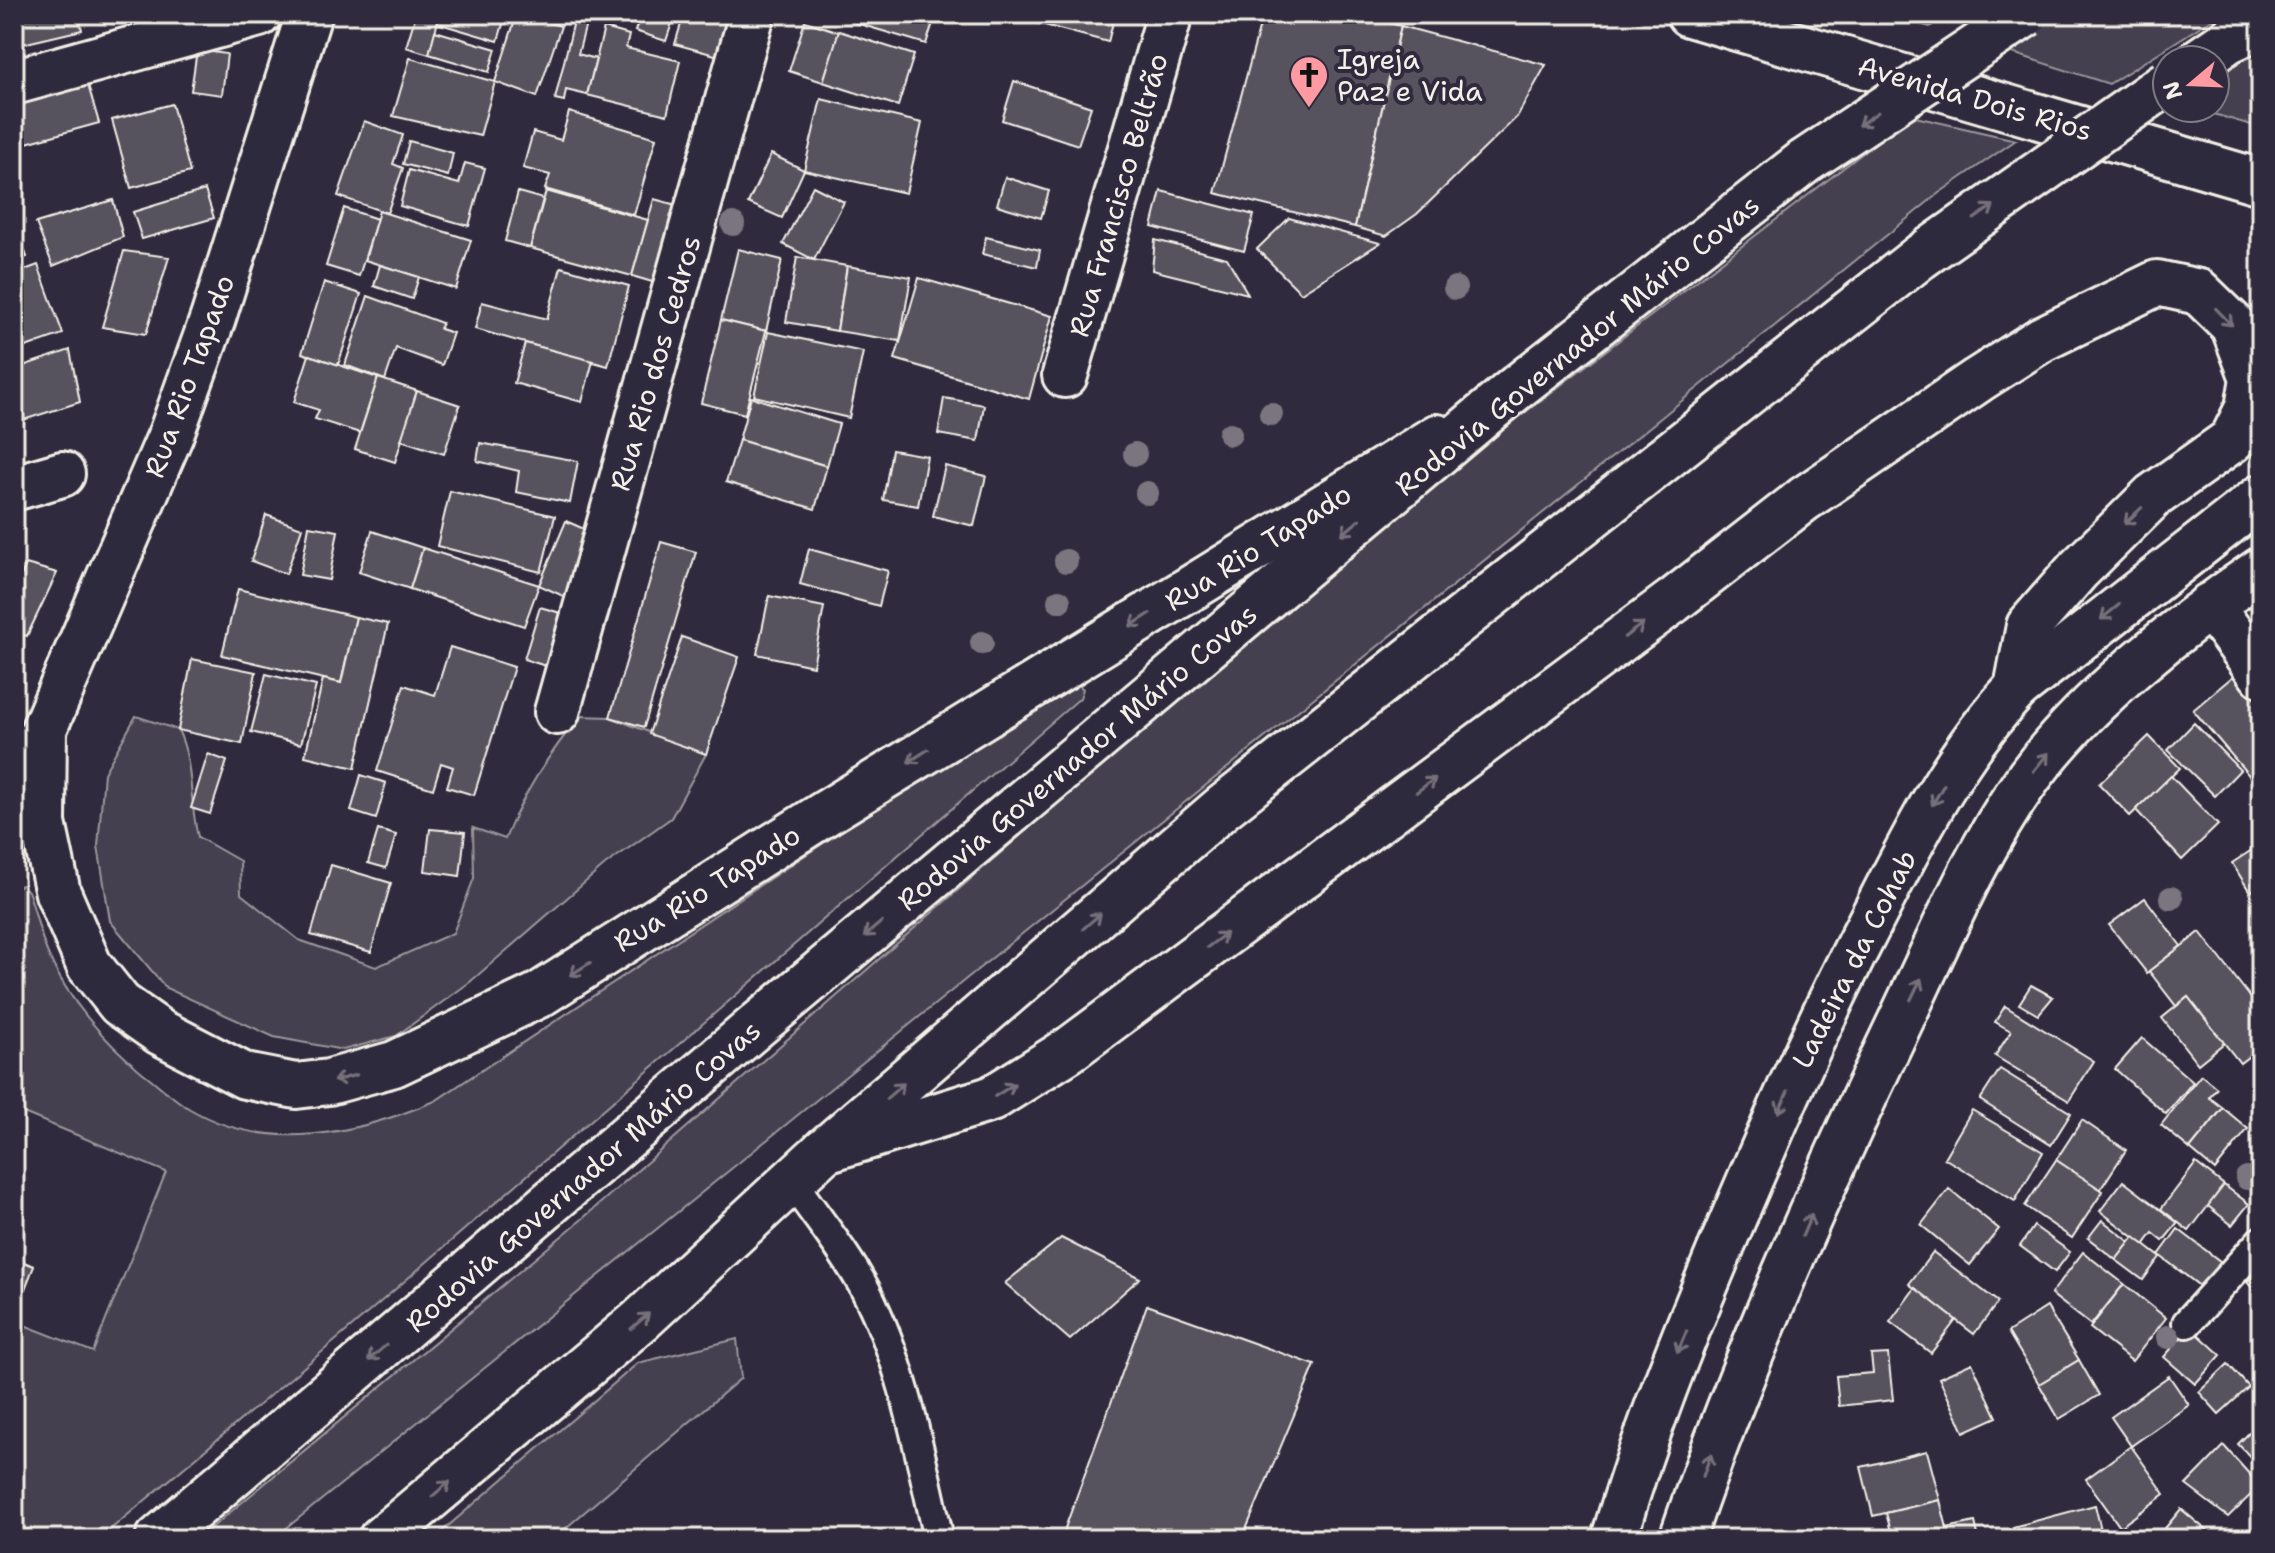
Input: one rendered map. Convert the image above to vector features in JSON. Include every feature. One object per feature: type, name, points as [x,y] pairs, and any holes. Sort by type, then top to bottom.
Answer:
[{"type":"main road","points":[[14,82],[259,14]]},
{"type":"main road","name":"Rua Rio Tapado","points":[[14,795],[171,434],[213,318],[309,14]]},
{"type":"main road","name":"Rua Rio dos Cedros","points":[[557,712],[752,14]]},
{"type":"main road","name":"Rua Francisco Beltrão","points":[[1065,375],[1170,14]]},
{"type":"main road","name":"Avenida Dois Rios","points":[[1689,14],[2261,182]]},
{"type":"main road","name":"Rodovia Governador Mário Covas","points":[[158,1539],[767,1017],[1516,388],[1804,162],[2026,14]]},
{"type":"main road","points":[[381,1539],[641,1320],[793,1183],[825,1150],[1222,808],[1920,257],[2151,94]]},
{"type":"main road","points":[[825,1150],[991,1099],[1069,1050],[1673,601],[1804,499],[1978,380],[2042,339],[2157,283],[2199,292],[2233,325],[2253,378],[2248,408],[2232,440],[2153,496],[2078,570],[2029,626],[2017,688]]},
{"type":"main road","name":"Rua Rio Tapado","points":[[44,729],[43,823],[58,893],[89,965],[120,1004],[160,1032],[245,1076],[296,1086],[329,1082],[394,1064],[539,995],[851,798],[1516,388]]},
{"type":"main road","points":[[14,488],[62,474]]},
{"type":"main road","name":"Ladeira da Cohab","points":[[1614,1539],[1640,1447],[1675,1357],[1805,1054],[1896,872],[1951,773],[1987,720],[2017,688],[2261,497]]},
{"type":"main road","points":[[1682,1539],[1726,1415],[1849,1129],[1983,849],[2024,784],[2061,738],[2210,605],[2261,570]]},
{"type":"main road","points":[[2210,605],[2261,674]]},
{"type":"lane","points":[[793,1183],[865,1289],[884,1333],[899,1375],[939,1539]]},
{"type":"lane","points":[[2187,1323],[2261,1241]]},
{"type":"shaded area","points":[[1883,14],[1946,14],[1930,27]]},
{"type":"shaded area","points":[[2060,14],[2220,14],[2172,44],[2151,44],[2151,58],[2109,84],[2006,51]]},
{"type":"shaded area","points":[[2261,43],[2261,128],[2231,119],[2231,68]]},
{"type":"shaded area","points":[[1911,116],[2016,140],[1939,193],[273,1539],[198,1539],[581,1220],[1295,595],[1449,471]]},
{"type":"shaded area","points":[[1077,683],[1083,689],[1080,698],[348,1330],[99,1539],[14,1539],[14,1321],[93,1352],[166,1172],[14,1109],[16,887],[22,885],[28,891],[48,954],[88,1019],[114,1047],[178,1101],[219,1123],[250,1131],[281,1135],[344,1130],[435,1101],[1060,686]]},
{"type":"shaded area","points":[[136,716],[178,730],[187,756],[198,837],[240,861],[241,894],[299,940],[376,967],[453,933],[474,878],[473,828],[505,839],[537,775],[580,716],[610,717],[706,754],[671,818],[605,865],[470,982],[396,1036],[343,1050],[274,1037],[166,988],[110,921],[98,846],[104,773]]},
{"type":"shaded area","points":[[737,1339],[741,1378],[553,1539],[433,1539],[638,1363]]},
{"type":"building","points":[[14,14],[78,14],[82,30],[14,46]]},
{"type":"building","points":[[416,14],[440,14],[429,54],[406,47]]},
{"type":"building","points":[[440,14],[506,14],[498,41],[437,23]]},
{"type":"building","points":[[517,14],[561,26],[537,97],[495,82]]},
{"type":"building","points":[[641,14],[675,14],[666,41],[635,31]]},
{"type":"building","points":[[684,14],[734,14],[733,60],[675,44]]},
{"type":"building","points":[[848,14],[904,14],[933,23],[926,44],[846,20]]},
{"type":"building","points":[[987,14],[1017,14],[1015,21]]},
{"type":"building","points":[[1039,14],[1115,14],[1108,42],[1037,23]]},
{"type":"building","name":"Igreja Paz e Vida","points":[[1263,14],[1357,14],[1401,26],[1355,227],[1215,193]]},
{"type":"building","points":[[574,21],[586,24],[578,54],[596,59],[587,95],[566,90],[564,101],[555,99]]},
{"type":"building","points":[[805,21],[839,32],[823,82],[789,71]]},
{"type":"building","points":[[1401,26],[1546,65],[1517,117],[1417,214],[1386,236],[1355,227]]},
{"type":"building","points":[[604,28],[629,35],[626,48],[680,61],[667,115],[587,95]]},
{"type":"building","points":[[435,31],[496,49],[489,72],[429,54]]},
{"type":"building","points":[[839,31],[914,55],[898,106],[823,82]]},
{"type":"building","points":[[197,50],[227,54],[222,95],[191,91]]},
{"type":"building","points":[[410,58],[495,82],[480,136],[393,116]]},
{"type":"building","points":[[1014,81],[1091,107],[1078,145],[1002,120]]},
{"type":"building","points":[[88,85],[99,123],[19,145],[14,129],[14,106]]},
{"type":"building","points":[[821,99],[922,123],[906,193],[804,170]]},
{"type":"building","points":[[172,104],[190,172],[131,188],[112,120]]},
{"type":"building","points":[[569,112],[656,138],[634,215],[545,189],[550,175],[523,168],[533,132],[561,140]]},
{"type":"building","points":[[364,121],[403,135],[393,164],[403,168],[387,213],[338,196]]},
{"type":"building","points":[[409,141],[453,153],[448,176],[403,164]]},
{"type":"building","points":[[771,154],[804,170],[782,218],[748,203]]},
{"type":"building","points":[[465,163],[485,168],[469,226],[400,206],[409,170],[459,184]]},
{"type":"building","points":[[1005,177],[1049,191],[1041,218],[997,205]]},
{"type":"building","points":[[813,186],[844,202],[814,260],[783,244]]},
{"type":"building","points":[[205,190],[214,218],[142,239],[133,212]]},
{"type":"building","points":[[546,191],[648,220],[632,276],[530,248]]},
{"type":"building","points":[[1161,191],[1254,215],[1244,251],[1152,227]]},
{"type":"building","points":[[518,192],[543,199],[530,248],[505,241]]},
{"type":"building","points":[[654,199],[680,206],[659,284],[632,276]]},
{"type":"building","points":[[113,200],[123,237],[53,266],[36,223]]},
{"type":"building","points":[[344,208],[377,219],[359,276],[326,266]]},
{"type":"building","points":[[379,211],[471,240],[456,289],[365,260]]},
{"type":"building","points":[[1289,218],[1380,243],[1301,293],[1257,249]]},
{"type":"building","points":[[14,221],[27,257],[14,262]]},
{"type":"building","points":[[986,237],[1040,250],[1037,267],[982,254]]},
{"type":"building","points":[[1155,240],[1227,258],[1248,294],[1152,270]]},
{"type":"building","points":[[738,249],[782,260],[766,331],[721,320]]},
{"type":"building","points":[[124,251],[169,257],[146,334],[102,327]]},
{"type":"building","points":[[797,257],[847,266],[837,331],[786,322]]},
{"type":"building","points":[[38,265],[63,334],[14,351],[14,274]]},
{"type":"building","points":[[380,265],[419,277],[412,299],[374,286]]},
{"type":"building","points":[[847,266],[911,277],[900,341],[837,331]]},
{"type":"building","points":[[561,267],[629,286],[608,366],[475,329],[482,302],[547,319]]},
{"type":"building","points":[[919,278],[1052,316],[1029,399],[895,359]]},
{"type":"building","points":[[324,282],[361,294],[338,365],[302,353]]},
{"type":"building","points":[[368,296],[442,323],[440,329],[453,333],[442,365],[396,348],[385,380],[345,365]]},
{"type":"building","points":[[721,320],[766,331],[745,414],[701,403]]},
{"type":"building","points":[[768,332],[863,352],[849,418],[754,396]]},
{"type":"building","points":[[525,343],[593,361],[582,402],[514,383]]},
{"type":"building","points":[[70,350],[80,402],[14,423],[14,369]]},
{"type":"building","points":[[309,355],[378,378],[360,433],[315,419],[319,410],[294,402]]},
{"type":"building","points":[[378,378],[417,391],[395,462],[355,449]]},
{"type":"building","points":[[417,391],[460,405],[444,454],[401,440]]},
{"type":"building","points":[[751,397],[839,424],[827,466],[739,440]]},
{"type":"building","points":[[944,398],[984,405],[978,441],[938,434]]},
{"type":"building","points":[[739,440],[827,466],[815,509],[726,482]]},
{"type":"building","points":[[480,443],[578,461],[570,503],[516,492],[519,471],[477,461]]},
{"type":"building","points":[[892,450],[927,456],[918,506],[883,500]]},
{"type":"building","points":[[945,466],[986,476],[974,526],[933,516]]},
{"type":"building","points":[[450,491],[555,516],[541,572],[437,546]]},
{"type":"building","points":[[266,515],[302,528],[286,574],[251,561]]},
{"type":"building","points":[[566,521],[602,537],[574,601],[539,585]]},
{"type":"building","points":[[309,526],[338,531],[329,580],[300,575]]},
{"type":"building","points":[[372,531],[423,548],[410,589],[359,572]]},
{"type":"building","points":[[661,542],[696,552],[644,727],[610,717]]},
{"type":"building","points":[[423,548],[539,585],[524,626],[410,589]]},
{"type":"building","points":[[809,549],[888,571],[879,606],[800,584]]},
{"type":"building","points":[[26,564],[57,573],[27,636],[14,632],[14,593]]},
{"type":"building","points":[[238,589],[356,617],[341,683],[222,655]]},
{"type":"building","points":[[769,596],[824,607],[813,666],[757,654]]},
{"type":"building","points":[[540,607],[571,616],[555,669],[524,659]]},
{"type":"building","points":[[356,617],[388,624],[355,768],[305,756],[323,679],[341,683]]},
{"type":"building","points":[[682,637],[739,657],[706,754],[649,734]]},
{"type":"building","points":[[450,647],[514,667],[474,795],[447,787],[453,767],[441,763],[433,789],[377,771],[404,685],[435,695]]},
{"type":"building","points":[[192,659],[256,672],[242,744],[178,730]]},
{"type":"building","points":[[2237,673],[2261,701],[2261,783],[2258,786],[2193,710]]},
{"type":"building","points":[[266,674],[316,686],[301,744],[251,732]]},
{"type":"building","points":[[2194,723],[2240,770],[2215,796],[2168,750]]},
{"type":"building","points":[[2149,736],[2180,768],[2130,816],[2099,784]]},
{"type":"building","points":[[208,754],[227,761],[210,814],[191,808]]},
{"type":"building","points":[[361,775],[386,783],[376,819],[351,811]]},
{"type":"building","points":[[2171,776],[2218,825],[2182,860],[2136,810]]},
{"type":"building","points":[[430,829],[465,832],[460,876],[425,871]]},
{"type":"building","points":[[378,830],[396,835],[386,868],[368,863]]},
{"type":"building","points":[[2261,844],[2261,885],[2250,892],[2232,863]]},
{"type":"building","points":[[331,865],[391,883],[371,952],[311,935]]},
{"type":"building","points":[[2145,898],[2181,946],[2147,973],[2109,925]]},
{"type":"building","points":[[2200,932],[2261,1011],[2261,1047],[2240,1063],[2188,997],[2176,1006],[2149,971]]},
{"type":"building","points":[[2031,985],[2053,997],[2038,1015],[2019,1004]]},
{"type":"building","points":[[2188,997],[2224,1043],[2198,1064],[2162,1018]]},
{"type":"building","points":[[2005,1006],[2094,1061],[2069,1101],[1995,1056],[2011,1031],[1995,1022]]},
{"type":"building","points":[[2142,1038],[2193,1082],[2166,1114],[2115,1069]]},
{"type":"building","points":[[2000,1069],[2071,1113],[2051,1145],[1980,1100]]},
{"type":"building","points":[[2201,1075],[2217,1088],[2209,1097],[2223,1108],[2190,1149],[2161,1125]]},
{"type":"building","points":[[2223,1108],[2248,1129],[2215,1170],[2190,1149]]},
{"type":"building","points":[[1972,1110],[2043,1152],[2015,1201],[1944,1158]]},
{"type":"building","points":[[2082,1120],[2126,1150],[2100,1190],[2056,1160]]},
{"type":"building","points":[[2056,1160],[2103,1191],[2072,1238],[2025,1206]]},
{"type":"building","points":[[2196,1163],[2224,1185],[2189,1231],[2161,1209]]},
{"type":"building","points":[[2123,1181],[2178,1223],[2163,1241],[2153,1233],[2144,1245],[2100,1211]]},
{"type":"building","points":[[2224,1185],[2249,1204],[2232,1225],[2208,1206]]},
{"type":"building","points":[[1949,1189],[1999,1229],[1970,1265],[1921,1225]]},
{"type":"building","points":[[2102,1220],[2130,1242],[2116,1260],[2088,1238]]},
{"type":"building","points":[[2034,1226],[2070,1252],[2055,1272],[2020,1246]]},
{"type":"building","points":[[2178,1229],[2221,1262],[2201,1287],[2159,1255]]},
{"type":"building","points":[[2134,1237],[2160,1257],[2143,1280],[2116,1260]]},
{"type":"building","points":[[1061,1238],[1140,1278],[1070,1340],[1005,1283]]},
{"type":"building","points":[[1933,1252],[1998,1302],[1974,1334],[1909,1284]]},
{"type":"building","points":[[2083,1252],[2124,1284],[2091,1325],[2051,1294]]},
{"type":"building","points":[[14,1258],[34,1266],[17,1309],[14,1308]]},
{"type":"building","points":[[2261,1268],[2261,1298],[2247,1282]]},
{"type":"building","points":[[2124,1284],[2166,1318],[2132,1361],[2090,1328]]},
{"type":"building","points":[[1915,1288],[1956,1320],[1931,1353],[1890,1322]]},
{"type":"building","points":[[1147,1305],[1315,1365],[1242,1539],[1061,1539]]},
{"type":"building","points":[[2047,1307],[2079,1360],[2039,1384],[2008,1332]]},
{"type":"building","points":[[2190,1327],[2221,1355],[2195,1384],[2164,1357]]},
{"type":"building","points":[[1888,1354],[1893,1400],[1839,1406],[1836,1376],[1873,1373],[1871,1355]]},
{"type":"building","points":[[2079,1360],[2099,1395],[2059,1419],[2039,1384]]},
{"type":"building","points":[[1972,1363],[1997,1417],[1964,1432],[1939,1378]]},
{"type":"building","points":[[2228,1364],[2249,1387],[2219,1414],[2199,1392]]},
{"type":"building","points":[[2169,1376],[2189,1405],[2131,1446],[2111,1417]]},
{"type":"building","points":[[2261,1421],[2261,1468],[2238,1444]]},
{"type":"building","points":[[2131,1446],[2165,1494],[2120,1527],[2086,1479]]},
{"type":"building","points":[[2224,1446],[2260,1486],[2228,1517],[2186,1485]]},
{"type":"building","points":[[1927,1451],[1940,1500],[1873,1516],[1861,1467]]},
{"type":"building","points":[[1940,1500],[1947,1528],[1975,1522],[1979,1539],[1893,1539],[1886,1513]]},
{"type":"building","points":[[2095,1505],[2103,1538],[2017,1539],[2013,1527]]},
{"type":"building","points":[[2181,1509],[2217,1539],[2170,1539],[2162,1532]]},
{"type":"place","name":"Igreja Paz e Vida","points":[[1309,109]]}]
